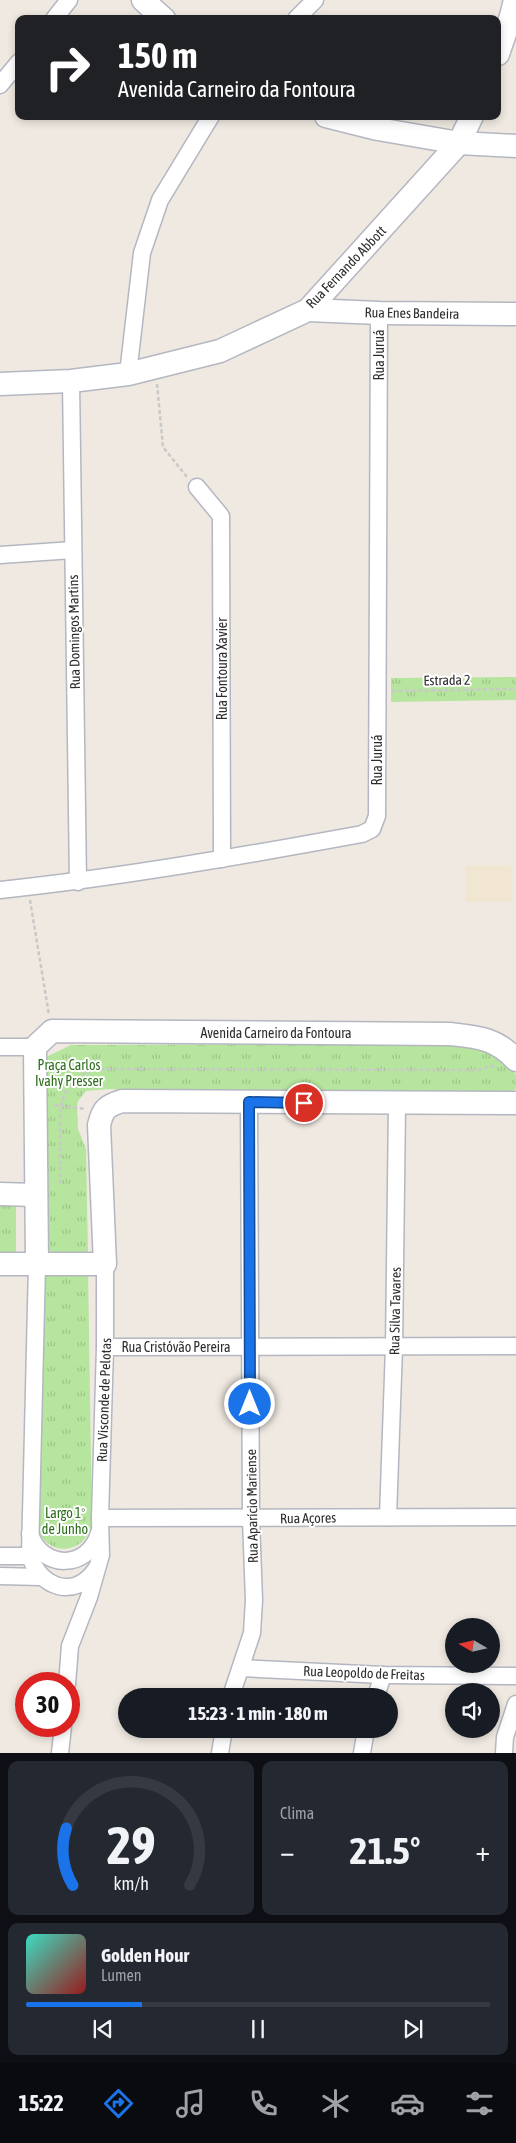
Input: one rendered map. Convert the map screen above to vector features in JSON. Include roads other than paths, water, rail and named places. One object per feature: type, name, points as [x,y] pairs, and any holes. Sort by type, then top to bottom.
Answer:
[{"type":"main road","points":[[143,0],[160,15]]},
{"type":"main road","points":[[501,45],[515,0]]},
{"type":"main road","points":[[342,120],[378,129],[459,143],[516,146]]},
{"type":"main road","name":"Rua Fernando Abbott","points":[[0,384],[71,381],[128,374],[220,351],[308,310],[459,143],[470,120]]},
{"type":"main road","points":[[471,120],[471,131],[475,138],[483,144]]},
{"type":"main road","name":"Rua Enes Bandeira","points":[[308,310],[379,313],[516,314]]},
{"type":"main road","name":"Avenida Carneiro da Fontoura","points":[[34,1047],[52,1031],[450,1034],[482,1037],[508,1052]]},
{"type":"main road","points":[[34,1047],[37,1264]]},
{"type":"main road","name":"Rua Visconde de Pelotas","points":[[105,1264],[99,1140],[99,1125],[102,1112],[111,1104],[122,1101],[249,1102]]},
{"type":"main road","points":[[249,1102],[516,1104]]},
{"type":"main road","points":[[0,1194],[36,1194]]},
{"type":"main road","points":[[0,1264],[105,1264]]},
{"type":"street","points":[[57,15],[69,0]]},
{"type":"street","points":[[300,15],[315,0]]},
{"type":"street","points":[[0,85],[15,67]]},
{"type":"street","points":[[128,374],[142,253],[160,200],[209,120]]},
{"type":"street","name":"Rua Juruá","points":[[0,890],[78,882],[222,859],[362,834],[372,829],[377,816],[379,313]]},
{"type":"street","name":"Rua Domingos Martins","points":[[71,381],[78,882]]},
{"type":"street","name":"Rua Fontoura Xavier","points":[[196,487],[221,516],[222,859]]},
{"type":"street","points":[[0,555],[73,550]]},
{"type":"street","points":[[0,1048],[34,1047]]},
{"type":"street","name":"Rua Aparício Mariense","points":[[234,1688],[252,1633],[254,1616],[251,1519],[249,1102]]},
{"type":"street","name":"Rua Silva Tavares","points":[[388,1517],[394,1347],[397,1104]]},
{"type":"street","points":[[37,1264],[29,1532],[30,1556],[34,1568],[41,1577],[55,1585],[72,1586],[83,1582],[92,1576],[98,1566]]},
{"type":"street","name":"Rua Visconde de Pelotas","points":[[68,1672],[70,1646],[89,1597],[101,1555],[100,1524],[106,1347],[105,1264]]},
{"type":"street","name":"Rua Cristóvão Pereira","points":[[106,1347],[516,1346]]},
{"type":"street","name":"Rua Açores","points":[[100,1524],[251,1519],[516,1517]]},
{"type":"street","points":[[29,1532],[33,1542],[49,1558],[71,1561],[82,1557],[90,1550],[97,1541],[100,1524]]},
{"type":"street","points":[[0,1556],[30,1556]]},
{"type":"street","points":[[0,1576],[41,1577]]},
{"type":"street","name":"Rua Leopoldo de Freitas","points":[[241,1668],[383,1675],[516,1676]]},
{"type":"street","points":[[379,1688],[383,1675]]},
{"type":"street","points":[[504,1753],[505,1737],[516,1704]]},
{"type":"street","points":[[60,1753],[62,1737]]},
{"type":"street","points":[[220,1753],[222,1738]]},
{"type":"street","points":[[362,1753],[364,1738]]},
{"type":"park label","name":"Praça Carlos Ivahy Presser","points":[[69,1074]]},
{"type":"park label","name":"Largo 1º de Junho","points":[[65,1522]]}]
